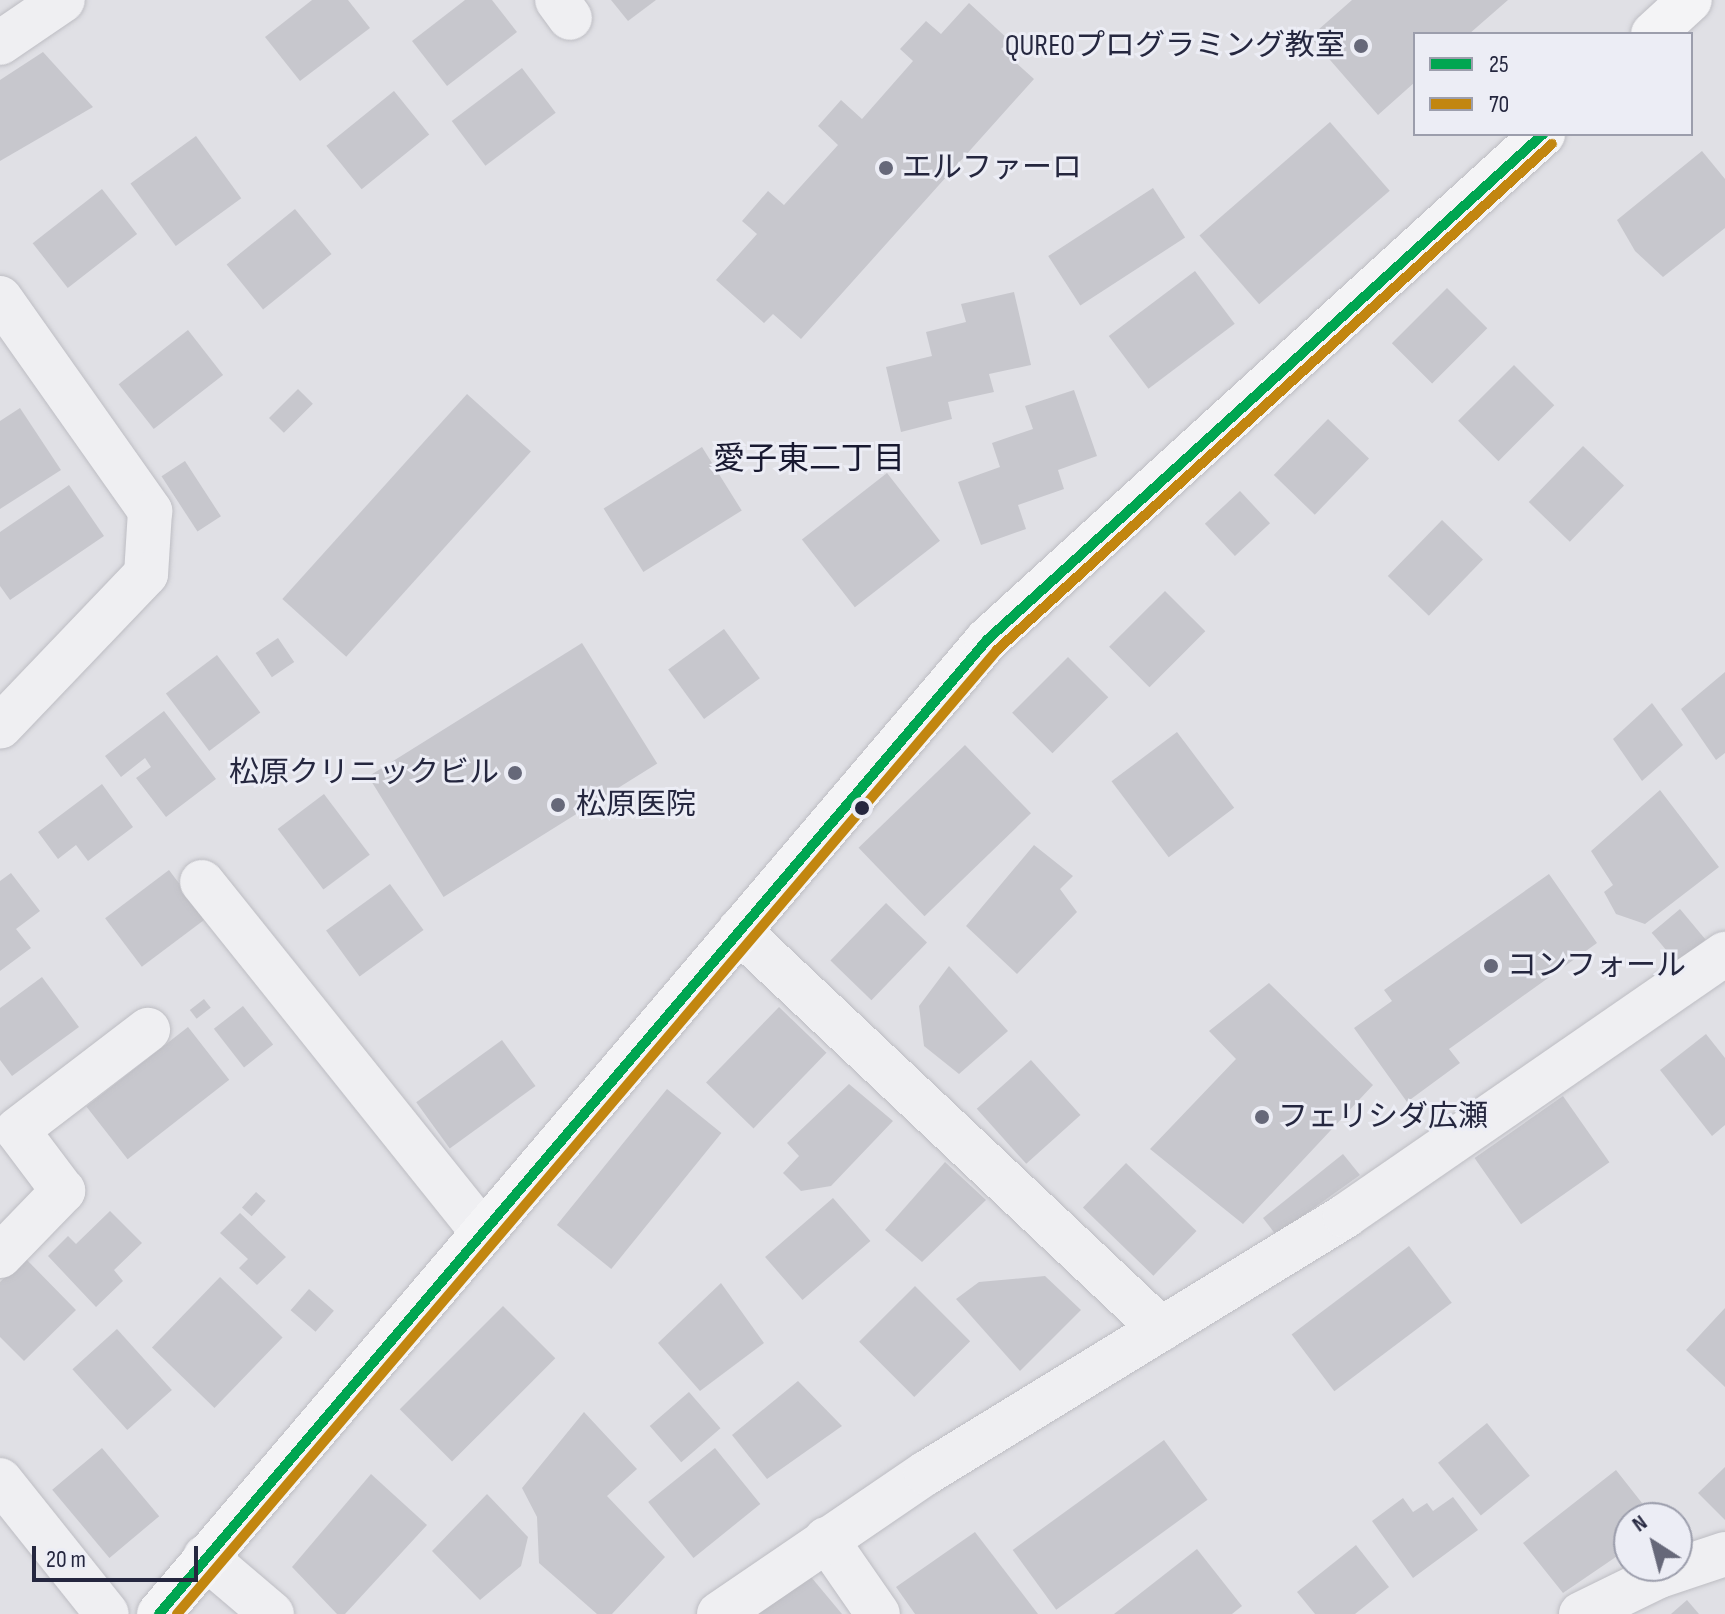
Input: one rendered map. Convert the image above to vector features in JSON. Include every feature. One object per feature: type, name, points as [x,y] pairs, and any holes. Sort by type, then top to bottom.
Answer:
[{"type":"highway","points":[[1655,32],[1690,0]]},
{"type":"highway","points":[[159,1614],[987,640],[1541,136]]},
{"type":"street","points":[[0,43],[63,0]]},
{"type":"street","points":[[0,298],[150,511],[146,574],[0,727]]},
{"type":"street","points":[[202,882],[482,1232]]},
{"type":"street","points":[[739,931],[1161,1329]]},
{"type":"street","points":[[719,1614],[826,1539],[1345,1216],[1725,954]]},
{"type":"street","points":[[0,1256],[63,1191],[17,1130],[148,1030]]},
{"type":"street","points":[[0,1480],[107,1614]]},
{"type":"street","points":[[826,1539],[878,1614]]},
{"type":"street","points":[[1581,1614],[1659,1576],[1725,1554]]},
{"type":"street","points":[[205,1557],[272,1614]]},
{"type":"building","points":[[312,0],[348,0],[370,28],[300,81],[265,37]]},
{"type":"building","points":[[465,0],[492,0],[517,32],[447,86],[412,41]]},
{"type":"building","points":[[611,0],[656,0],[628,21]]},
{"type":"building","points":[[1352,0],[1508,0],[1471,32],[1413,32],[1413,84],[1378,115],[1310,37]]},
{"type":"building","name":"エルファーロ","points":[[969,3],[1010,41],[1001,49],[1034,79],[801,339],[773,314],[764,323],[716,280],[757,234],[742,221],[768,191],[784,205],[838,145],[818,126],[841,100],[862,119],[913,61],[900,49],[926,21],[941,34]]},
{"type":"building","points":[[43,52],[93,107],[0,161],[0,80]]},
{"type":"building","points":[[522,68],[556,113],[485,166],[452,121]]},
{"type":"building","points":[[394,91],[429,135],[362,189],[326,146]]},
{"type":"building","points":[[1330,122],[1390,191],[1259,304],[1199,235]]},
{"type":"building","points":[[196,136],[241,198],[176,246],[130,184]]},
{"type":"building","points":[[1702,151],[1725,179],[1725,228],[1663,277],[1635,251],[1617,220]]},
{"type":"building","points":[[1153,188],[1185,237],[1080,306],[1048,256]]},
{"type":"building","points":[[102,189],[137,234],[68,288],[33,243]]},
{"type":"building","points":[[295,209],[332,254],[263,309],[227,264]]},
{"type":"building","points":[[1195,271],[1235,324],[1148,389],[1109,336]]},
{"type":"building","points":[[1447,288],[1487,328],[1432,383],[1392,343]]},
{"type":"building","points":[[1014,292],[1031,365],[989,374],[994,392],[948,402],[952,419],[901,432],[886,367],[932,356],[926,332],[966,322],[961,304]]},
{"type":"building","points":[[188,330],[223,375],[154,429],[119,384]]},
{"type":"building","points":[[1514,365],[1554,405],[1498,461],[1458,421]]},
{"type":"building","points":[[298,389],[313,404],[284,433],[269,418]]},
{"type":"building","points":[[1074,390],[1097,456],[1058,470],[1064,489],[1018,505],[1026,529],[981,545],[958,482],[1000,467],[992,443],[1033,429],[1025,406]]},
{"type":"building","points":[[467,394],[531,452],[346,657],[282,599]]},
{"type":"building","points":[[20,408],[61,470],[0,509],[0,421]]},
{"type":"building","points":[[1328,419],[1369,459],[1315,515],[1274,475]]},
{"type":"building","points":[[1583,446],[1624,486],[1570,542],[1529,502]]},
{"type":"building","points":[[702,447],[742,511],[643,572],[604,508]]},
{"type":"building","points":[[185,461],[221,516],[197,532],[162,476]]},
{"type":"building","points":[[887,473],[940,541],[855,607],[802,539]]},
{"type":"building","points":[[69,485],[104,536],[10,600],[0,586],[0,532]]},
{"type":"building","points":[[1240,491],[1270,523],[1235,556],[1205,524]]},
{"type":"building","points":[[1442,520],[1483,560],[1429,616],[1388,576]]},
{"type":"building","points":[[1165,591],[1205,631],[1149,687],[1109,647]]},
{"type":"building","points":[[724,629],[760,678],[704,719],[668,670]]},
{"type":"building","points":[[278,638],[294,662],[272,677],[256,653]]},
{"type":"building","name":"松原クリニックビル","points":[[582,643],[657,763],[444,897],[368,777]]},
{"type":"building","points":[[217,655],[260,713],[209,751],[166,694]]},
{"type":"building","points":[[1068,657],[1108,697],[1052,753],[1012,713]]},
{"type":"building","points":[[1725,672],[1725,753],[1716,760],[1681,709]]},
{"type":"building","points":[[1652,703],[1683,745],[1642,781],[1613,739]]},
{"type":"building","points":[[164,711],[216,779],[166,817],[136,778],[151,767],[145,758],[121,777],[105,756]]},
{"type":"building","points":[[1177,732],[1234,808],[1169,857],[1112,781]]},
{"type":"building","points":[[965,745],[1031,813],[925,916],[859,848]]},
{"type":"building","points":[[102,784],[133,827],[88,861],[76,845],[58,859],[38,832]]},
{"type":"building","points":[[1660,790],[1719,867],[1645,924],[1616,914],[1604,892],[1613,885],[1591,851]]},
{"type":"building","points":[[324,794],[370,855],[323,890],[278,829]]},
{"type":"building","points":[[1034,845],[1073,876],[1060,889],[1077,912],[1017,974],[966,926]]},
{"type":"building","points":[[169,870],[206,919],[142,967],[105,918]]},
{"type":"building","points":[[11,873],[40,911],[16,929],[31,948],[0,971],[0,881]]},
{"type":"building","name":"コンフォール","points":[[1549,874],[1597,943],[1449,1049],[1460,1063],[1407,1102],[1354,1028],[1392,1001],[1384,990]]},
{"type":"building","points":[[390,884],[424,930],[360,977],[326,930]]},
{"type":"building","points":[[886,903],[927,943],[871,1000],[830,961]]},
{"type":"building","points":[[1680,909],[1706,940],[1677,963],[1652,933]]},
{"type":"building","points":[[949,966],[1008,1031],[959,1074],[924,1046],[919,1006]]},
{"type":"building","points":[[42,977],[79,1027],[12,1076],[0,1060],[0,1008]]},
{"type":"building","name":"フェリシダ広瀬","points":[[1269,983],[1373,1085],[1243,1224],[1150,1149],[1236,1059],[1209,1031]]},
{"type":"building","points":[[204,999],[211,1008],[197,1019],[190,1010]]},
{"type":"building","points":[[243,1006],[273,1045],[244,1067],[214,1029]]},
{"type":"building","points":[[779,1007],[826,1053],[754,1128],[706,1083]]},
{"type":"building","points":[[188,1027],[229,1080],[128,1159],[86,1106]]},
{"type":"building","points":[[1706,1034],[1725,1058],[1725,1125],[1712,1136],[1660,1070]]},
{"type":"building","points":[[502,1040],[536,1086],[450,1148],[416,1102]]},
{"type":"building","points":[[1031,1060],[1081,1115],[1026,1164],[977,1109]]},
{"type":"building","points":[[849,1084],[893,1121],[831,1186],[801,1191],[783,1173],[799,1156],[787,1143]]},
{"type":"building","points":[[667,1089],[721,1133],[611,1269],[557,1225]]},
{"type":"building","points":[[1563,1096],[1609,1162],[1521,1224],[1475,1158]]},
{"type":"building","points":[[1343,1154],[1360,1175],[1276,1235],[1263,1218]]},
{"type":"building","points":[[945,1162],[986,1200],[922,1262],[885,1230]]},
{"type":"building","points":[[1126,1163],[1196,1231],[1153,1276],[1083,1208]]},
{"type":"building","points":[[256,1192],[266,1201],[252,1216],[242,1208]]},
{"type":"building","points":[[833,1198],[870,1241],[802,1300],[765,1257]]},
{"type":"building","points":[[110,1211],[142,1243],[114,1270],[123,1281],[96,1307],[48,1256],[68,1236],[76,1244]]},
{"type":"building","points":[[240,1213],[286,1257],[257,1285],[239,1268],[248,1259],[220,1233]]},
{"type":"building","points":[[1409,1246],[1452,1303],[1334,1391],[1292,1334]]},
{"type":"building","points":[[25,1258],[76,1310],[24,1361],[0,1337],[0,1282]]},
{"type":"building","points":[[1045,1276],[1081,1310],[1020,1371],[956,1299],[979,1282]]},
{"type":"building","points":[[220,1277],[283,1337],[215,1408],[152,1347]]},
{"type":"building","points":[[721,1283],[764,1343],[700,1391],[658,1343]]},
{"type":"building","points":[[915,1286],[970,1341],[914,1397],[859,1342]]},
{"type":"building","points":[[309,1289],[334,1311],[316,1332],[291,1310]]},
{"type":"building","points":[[503,1306],[555,1358],[452,1462],[400,1409]]},
{"type":"building","points":[[1725,1308],[1725,1387],[1686,1350]]},
{"type":"building","points":[[117,1329],[172,1390],[127,1430],[72,1369]]},
{"type":"building","points":[[798,1381],[842,1426],[767,1479],[732,1435]]},
{"type":"building","points":[[689,1392],[720,1428],[681,1462],[650,1426]]},
{"type":"building","points":[[584,1412],[637,1469],[607,1496],[665,1557],[612,1614],[597,1614],[539,1563],[537,1517],[522,1488]]},
{"type":"building","points":[[1487,1423],[1530,1476],[1481,1515],[1438,1463]]},
{"type":"building","points":[[1164,1440],[1207,1500],[1056,1610],[1013,1550]]},
{"type":"building","points":[[102,1448],[159,1516],[109,1558],[52,1490]]},
{"type":"building","points":[[715,1448],[760,1504],[693,1558],[648,1502]]},
{"type":"building","points":[[1725,1467],[1725,1520],[1698,1493]]},
{"type":"building","points":[[1616,1470],[1641,1502],[1613,1502],[1613,1559],[1563,1593],[1523,1543]]},
{"type":"building","points":[[371,1474],[427,1525],[345,1614],[337,1614],[292,1567]]},
{"type":"building","points":[[487,1494],[528,1537],[521,1566],[480,1600],[432,1551]]},
{"type":"building","points":[[1453,1497],[1478,1530],[1413,1578],[1372,1521],[1403,1498],[1413,1512],[1427,1503],[1433,1511]]},
{"type":"building","points":[[975,1532],[1038,1614],[915,1614],[896,1587]]},
{"type":"building","points":[[1356,1545],[1389,1587],[1355,1614],[1315,1614],[1297,1592]]},
{"type":"building","points":[[1197,1549],[1242,1606],[1232,1614],[1114,1614]]},
{"type":"building","points":[[806,1571],[842,1614],[751,1614]]},
{"type":"building","points":[[1687,1600],[1699,1614],[1671,1614]]},
{"type":"transit line","name":"25","points":[[159,1614],[987,640],[1541,136]]},
{"type":"transit line","name":"70","points":[[177,1614],[997,650],[1552,144]]},
{"type":"place","name":"QUREOプログラミング教室","points":[[1361,46]]},
{"type":"place","name":"エルファーロ","points":[[886,168]]},
{"type":"place","name":"松原クリニックビル","points":[[515,773]]},
{"type":"place","name":"松原医院","points":[[558,805]]},
{"type":"place","name":"コンフォール","points":[[1491,966]]},
{"type":"place","name":"フェリシダ広瀬","points":[[1262,1117]]},
{"type":"district","name":"愛子東二丁目","points":[[809,460]]}]
